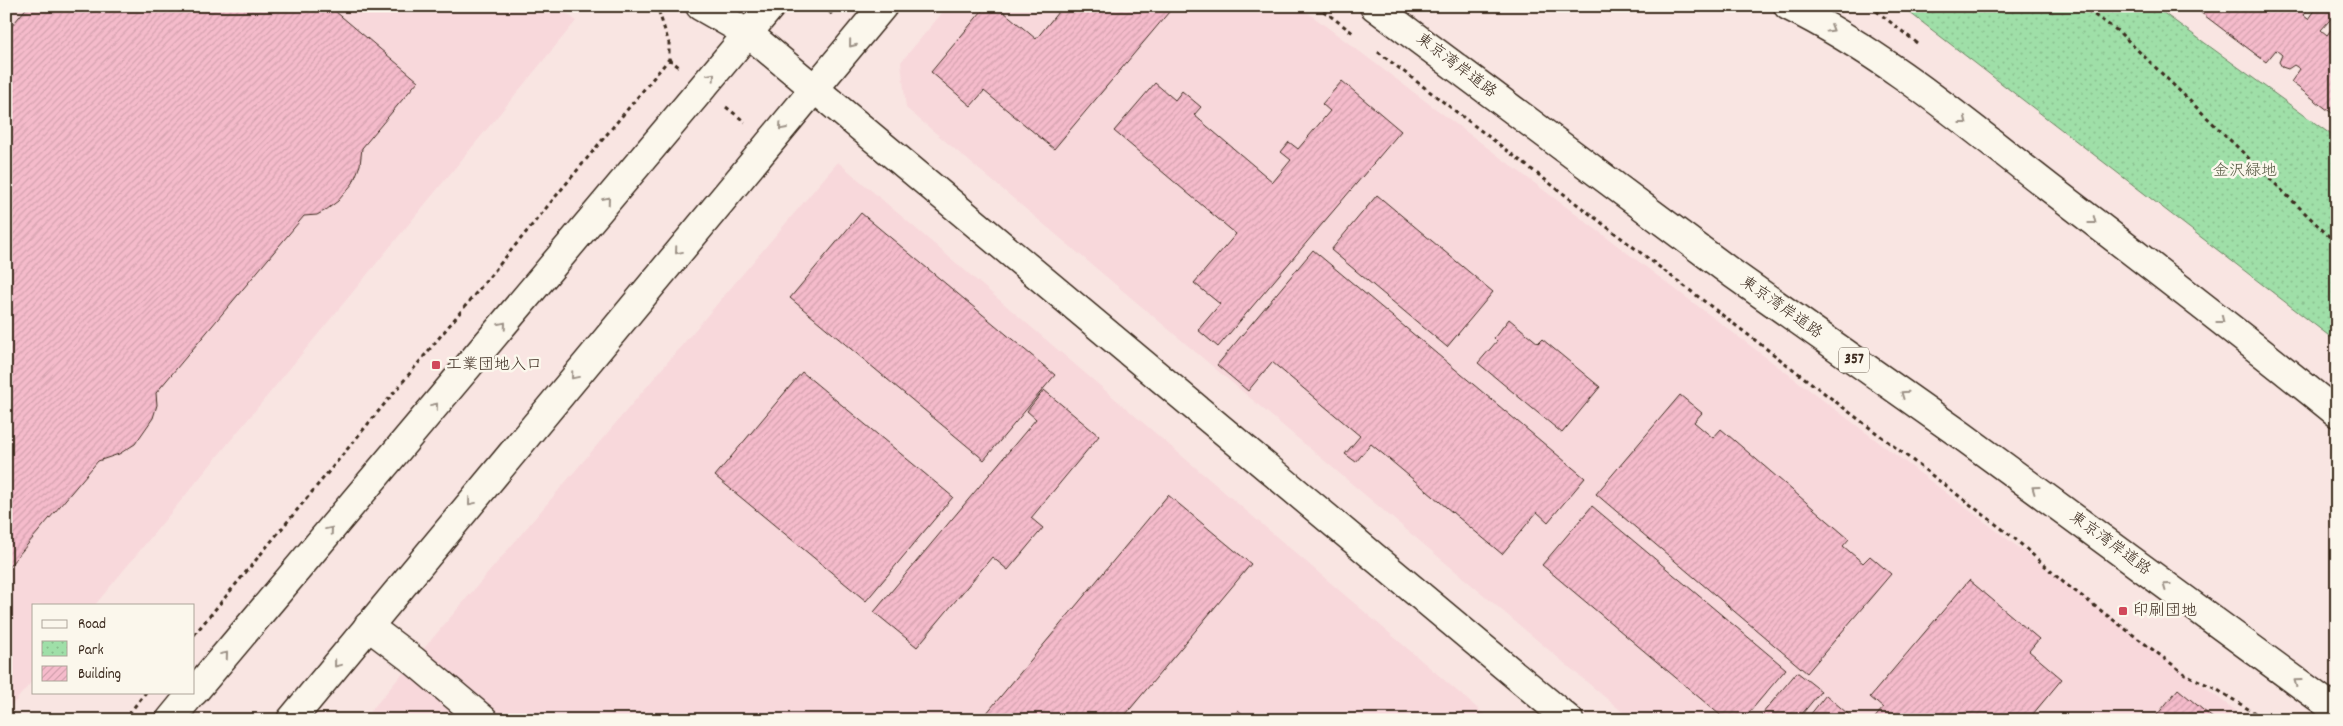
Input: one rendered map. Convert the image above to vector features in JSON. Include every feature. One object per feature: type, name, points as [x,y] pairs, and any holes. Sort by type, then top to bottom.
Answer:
[{"type":"main road","points":[[700,6],[748,34],[1569,720]]},
{"type":"main road","points":[[727,6],[748,34]]},
{"type":"main road","points":[[195,691],[771,6]]},
{"type":"main road","points":[[291,720],[769,141],[883,6]]},
{"type":"main road","name":"東京湾岸道路","points":[[1374,6],[1733,274],[1961,435],[2337,710]]},
{"type":"main road","points":[[1788,6],[1813,18],[1862,48],[1957,115],[2280,366],[2337,413]]},
{"type":"main road","points":[[368,626],[413,660],[484,720]]},
{"type":"main road","points":[[170,720],[192,694]]},
{"type":"path","points":[[195,634],[669,59],[669,43],[657,6]]},
{"type":"path","points":[[1317,6],[1357,36]]},
{"type":"path","points":[[2082,6],[2118,31],[2337,244]]},
{"type":"path","points":[[1373,48],[2006,532],[2063,582],[2185,674],[2216,689],[2266,720]]},
{"type":"path","points":[[669,59],[769,141]]},
{"type":"path","points":[[124,720],[144,694]]},
{"type":"shaded area","points":[[6,6],[559,6],[576,21],[96,604],[32,604],[32,681],[6,712]]},
{"type":"shaded area","points":[[948,6],[1299,6],[2248,720],[1632,720],[906,108],[901,62]]},
{"type":"shaded area","points":[[838,162],[1491,720],[363,720]]},
{"type":"green space","name":"金沢緑地","points":[[1901,6],[2154,6],[2337,139],[2337,342]]},
{"type":"building","points":[[28,6],[329,6],[418,81],[362,148],[360,165],[353,183],[338,201],[317,215],[304,216],[156,393],[157,405],[153,418],[135,444],[119,454],[98,461],[6,570],[6,33]]},
{"type":"building","points":[[986,6],[997,6],[1036,39],[1063,6],[1174,6],[1054,149],[984,91],[971,106],[931,72]]},
{"type":"building","points":[[2192,6],[2310,6],[2303,15],[2308,19],[2317,6],[2337,6],[2337,12],[2321,30],[2327,35],[2337,22],[2337,117],[2291,82],[2300,69],[2294,65],[2288,69],[2282,67],[2279,62],[2282,55],[2276,50],[2266,62]]},
{"type":"building","points":[[1342,81],[1401,131],[1218,347],[1198,330],[1220,304],[1194,283],[1236,234],[1114,131],[1155,83],[1175,100],[1182,91],[1201,107],[1194,115],[1273,182],[1291,160],[1281,152],[1289,142],[1298,149],[1330,111],[1322,104]]},
{"type":"building","points":[[1377,195],[1493,292],[1447,347],[1331,250]]},
{"type":"building","points":[[861,213],[1055,375],[984,460],[790,298]]},
{"type":"building","points":[[1313,250],[1585,478],[1548,522],[1537,512],[1502,554],[1371,444],[1356,462],[1345,454],[1360,436],[1272,362],[1248,391],[1217,365]]},
{"type":"building","points":[[1509,319],[1538,343],[1542,339],[1600,387],[1562,433],[1478,363],[1497,341],[1494,338]]},
{"type":"building","points":[[802,372],[953,497],[866,601],[715,476]]},
{"type":"building","points":[[1044,390],[1099,436],[1031,518],[1043,528],[1008,570],[992,557],[917,647],[874,612],[1036,419],[1027,411]]},
{"type":"building","points":[[1680,395],[1702,413],[1694,422],[1713,438],[1721,429],[1849,539],[1843,546],[1863,563],[1870,556],[1891,574],[1807,673],[1596,494]]},
{"type":"building","points":[[1168,495],[1251,564],[1121,720],[981,720]]},
{"type":"building","points":[[1592,506],[1786,669],[1743,720],[1726,720],[1542,565]]},
{"type":"building","points":[[1969,580],[2039,639],[2029,651],[2062,679],[2028,720],[1873,720],[1883,708],[1870,697]]},
{"type":"building","points":[[1797,672],[1821,691],[1797,720],[1757,720]]},
{"type":"building","points":[[2178,689],[2215,720],[2153,720]]},
{"type":"building","points":[[1826,695],[1855,720],[1806,720]]},
{"type":"building","points":[[1238,710],[1250,720],[1230,720]]},
{"type":"place","name":"工業団地入口","points":[[436,365]]},
{"type":"place","name":"印刷団地","points":[[2123,611]]}]
